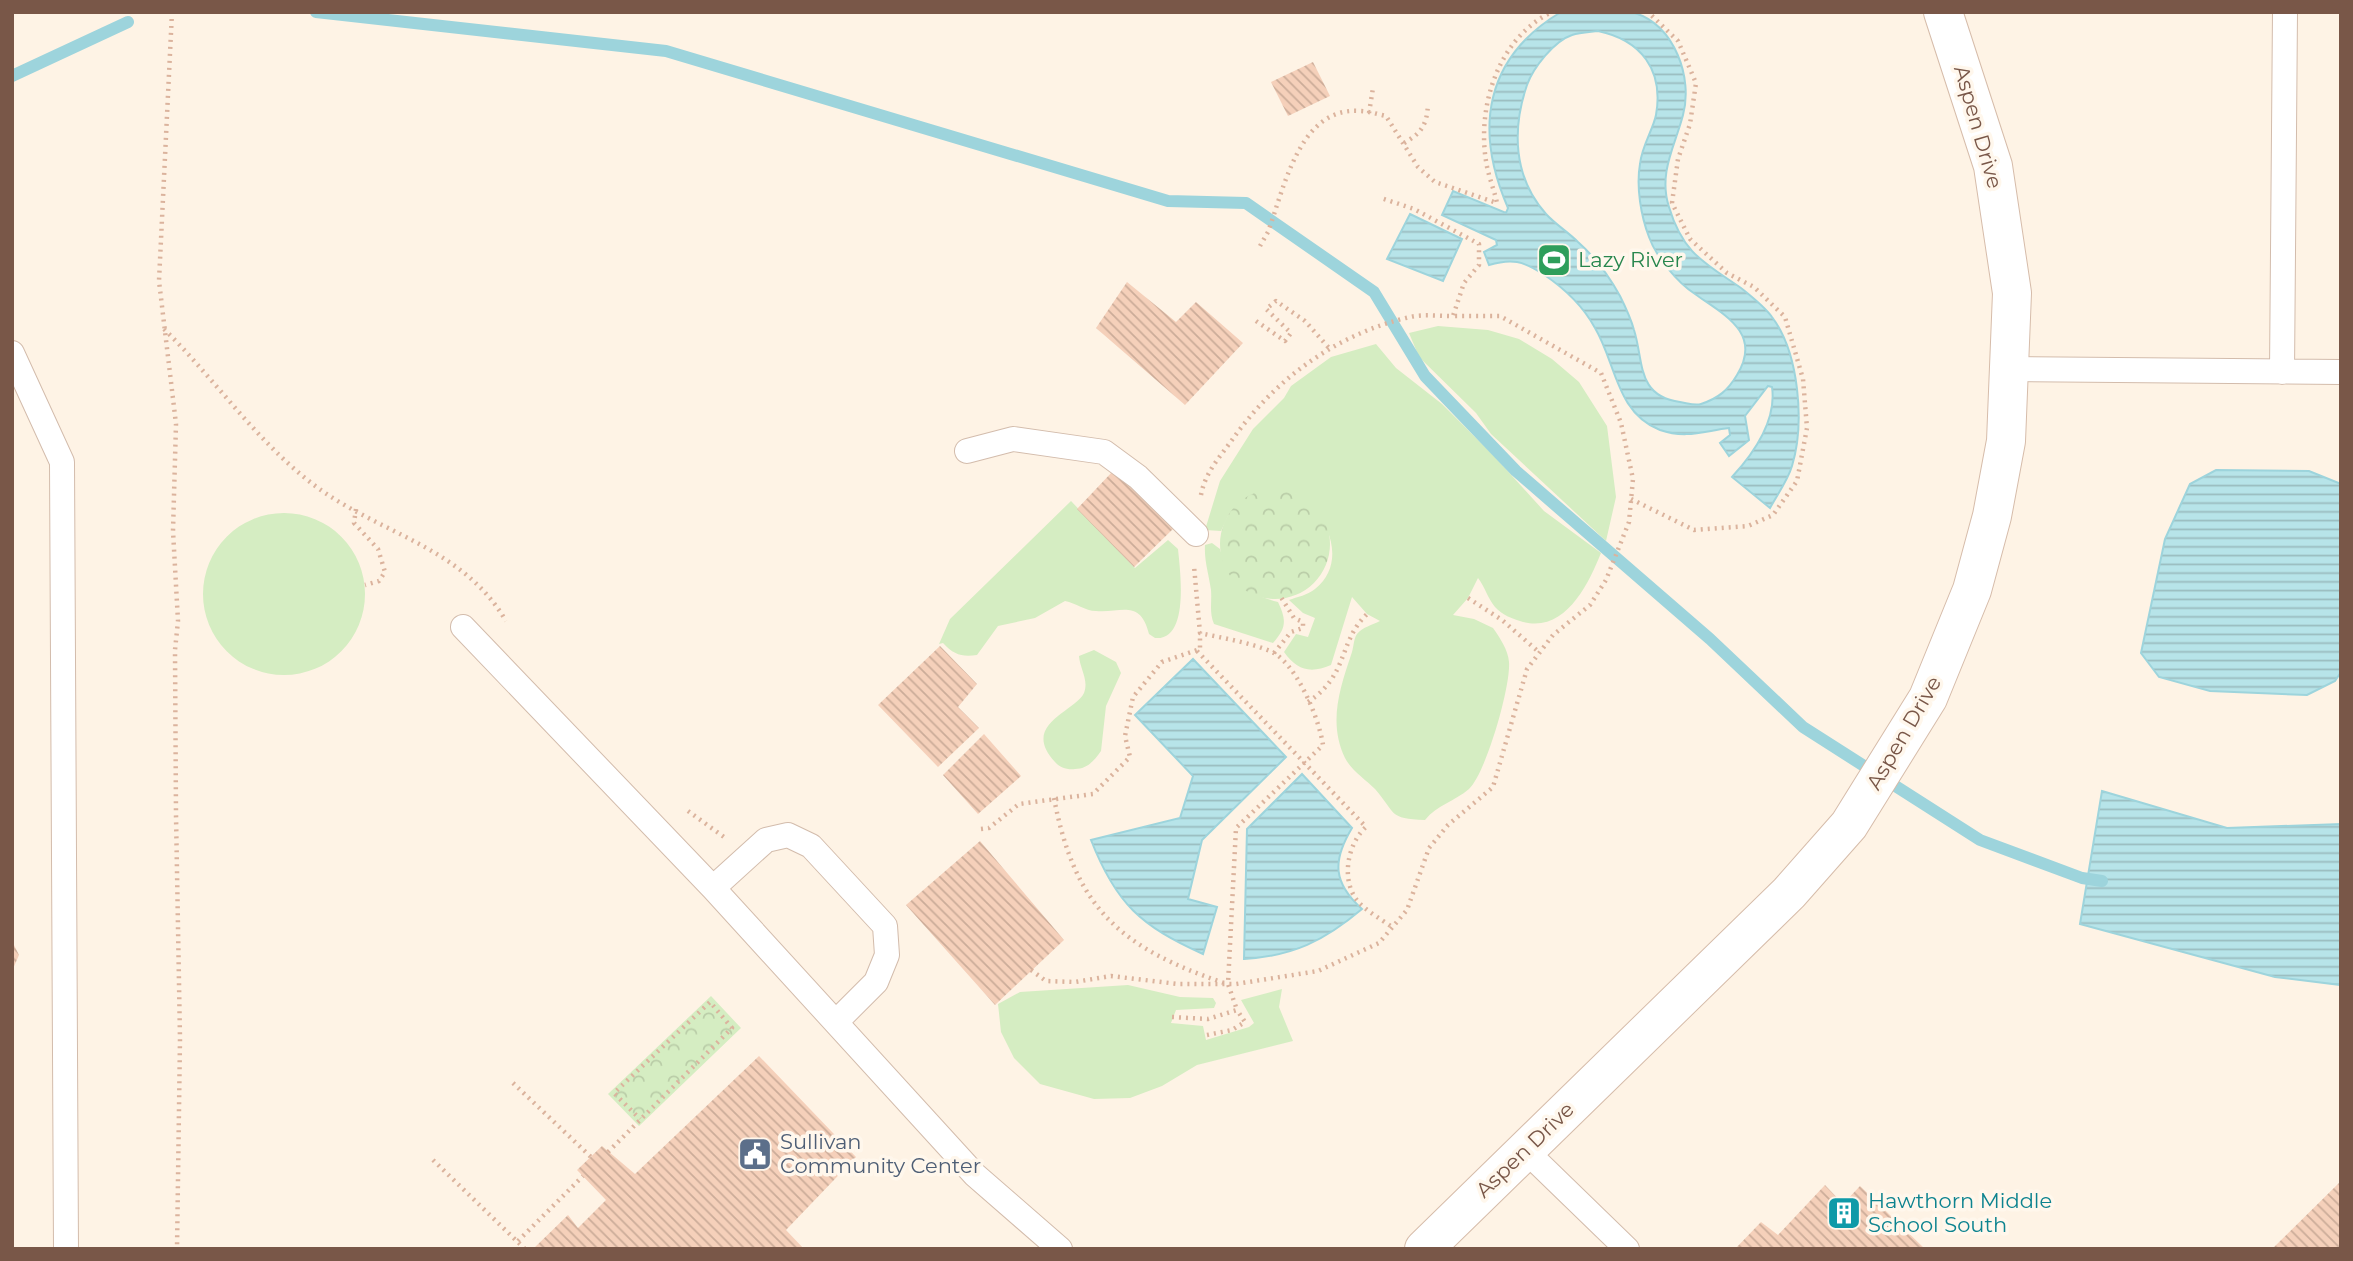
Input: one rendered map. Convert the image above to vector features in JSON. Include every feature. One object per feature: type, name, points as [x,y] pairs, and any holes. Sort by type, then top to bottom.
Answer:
[{"type":"street","name":"Aspen Drive","points":[[1424,1249],[1789,892],[1859,809],[1928,698],[1972,590],[1992,516],[2006,441],[2012,293],[1993,166],[1942,12]]},
{"type":"lane","points":[[2282,372],[2285,12]]},
{"type":"lane","points":[[12,352],[62,463],[66,1249]]},
{"type":"lane","points":[[2009,369],[2341,372]]},
{"type":"lane","points":[[967,451],[1013,439],[1104,452],[1139,477],[1196,534]]},
{"type":"lane","points":[[463,627],[713,888],[975,1175],[1039,1238],[1060,1249]]},
{"type":"lane","points":[[713,888],[766,840],[788,835],[811,846],[885,926],[887,954],[876,982],[836,1022]]},
{"type":"lane","points":[[1525,1150],[1627,1249]]},
{"type":"path","points":[[172,12],[159,281],[176,424],[173,531],[178,621],[175,650],[180,1039],[177,1249]]},
{"type":"path","points":[[1259,246],[1268,232],[1304,138],[1325,118],[1357,110],[1386,116],[1418,167],[1435,182],[1497,203],[1486,160],[1485,107],[1505,53],[1535,20],[1552,12]]},
{"type":"path","points":[[1631,499],[1694,530],[1748,526],[1773,514],[1797,481],[1807,428],[1803,379],[1785,317],[1754,287],[1727,273],[1690,239],[1672,203],[1678,159],[1690,124],[1696,83],[1678,41],[1648,12]]},
{"type":"path","points":[[1369,113],[1373,88]]},
{"type":"path","points":[[1404,143],[1420,134],[1427,120],[1428,104]]},
{"type":"path","points":[[1381,198],[1415,209],[1479,244],[1479,265],[1464,283],[1453,316]]},
{"type":"path","points":[[1256,321],[1285,341],[1292,333],[1266,309],[1276,301],[1304,321],[1329,348]]},
{"type":"path","points":[[981,829],[989,828],[1019,804],[1093,794],[1130,757],[1125,736],[1133,697],[1162,663],[1200,649],[1193,556],[1204,480],[1257,405],[1329,348],[1412,317],[1500,316],[1601,373],[1621,423],[1633,479],[1629,522],[1606,580],[1590,605],[1553,635],[1527,669],[1493,787],[1448,825],[1429,848],[1407,910],[1379,943],[1318,971],[1228,984],[1178,984],[1111,976],[1075,982],[1046,981],[1031,971]]},
{"type":"path","points":[[163,328],[199,363],[272,450],[316,486],[404,536],[430,547],[456,565],[493,599],[513,633]]},
{"type":"path","points":[[356,509],[354,523],[378,549],[384,572],[379,581],[365,585]]},
{"type":"path","points":[[1279,594],[1294,618],[1303,622],[1303,628],[1291,632]]},
{"type":"path","points":[[1468,598],[1502,620],[1540,653]]},
{"type":"path","points":[[1308,702],[1332,680],[1342,664],[1356,625],[1367,614]]},
{"type":"path","points":[[1274,653],[1291,632],[1294,618]]},
{"type":"path","points":[[1200,633],[1274,653],[1294,675],[1319,723],[1323,745],[1302,762],[1236,828],[1228,984],[1237,1010],[1245,1022],[1231,1030],[1207,1035]]},
{"type":"path","points":[[1197,651],[1366,827],[1358,834],[1349,855],[1348,881],[1356,900],[1392,927]]},
{"type":"path","points":[[1054,798],[1060,828],[1081,885],[1107,919],[1136,945],[1186,970],[1228,984]]},
{"type":"path","points":[[684,808],[725,838],[737,832]]},
{"type":"path","points":[[608,1152],[732,1028],[710,1003],[614,1093],[640,1119]]},
{"type":"path","points":[[1172,1017],[1208,1019],[1237,1010]]},
{"type":"path","points":[[513,1083],[591,1157]]},
{"type":"path","points":[[433,1160],[525,1249]]},
{"type":"path","points":[[518,1241],[583,1176]]},
{"type":"green space","points":[[1438,326],[1488,330],[1519,339],[1552,359],[1579,382],[1607,426],[1616,497],[1606,541],[1491,434],[1476,413],[1419,357],[1409,333]]},
{"type":"green space","points":[[1376,344],[1396,368],[1442,404],[1544,511],[1601,553],[1582,592],[1573,604],[1551,620],[1538,624],[1523,622],[1504,614],[1493,604],[1478,578],[1468,598],[1453,615],[1474,619],[1493,628],[1507,653],[1509,674],[1490,748],[1476,780],[1469,789],[1425,820],[1405,818],[1394,813],[1375,789],[1351,767],[1345,758],[1337,732],[1343,680],[1355,639],[1362,630],[1380,621],[1367,614],[1352,597],[1331,665],[1304,669],[1284,652],[1296,634],[1308,637],[1315,618],[1303,613],[1289,600],[1315,589],[1325,578],[1331,565],[1330,537],[1316,512],[1295,493],[1229,514],[1221,531],[1205,530],[1220,481],[1253,429],[1284,398],[1291,386],[1331,357]]},
{"type":"green space","points":[[1275,489],[1296,493],[1314,505],[1326,523],[1330,544],[1326,565],[1314,583],[1296,595],[1275,599],[1254,595],[1236,583],[1224,565],[1220,544],[1224,523],[1236,505],[1254,493]]},
{"type":"green space","points":[[1071,501],[1135,568],[1168,540],[1178,549],[1181,587],[1174,628],[1166,636],[1155,638],[1149,634],[1141,616],[1135,612],[1092,611],[1065,601],[1035,618],[998,626],[977,655],[958,654],[943,643],[939,644],[950,619]]},
{"type":"green space","points":[[284,513],[315,519],[341,537],[359,563],[365,594],[359,625],[341,651],[315,669],[284,675],[253,669],[227,651],[209,625],[203,594],[209,563],[227,537],[253,519]]},
{"type":"green space","points":[[1212,543],[1220,549],[1228,569],[1241,584],[1257,595],[1278,602],[1284,624],[1273,643],[1214,624],[1205,551],[1205,545]]},
{"type":"green space","points":[[1094,650],[1116,662],[1121,673],[1106,706],[1101,751],[1087,766],[1067,769],[1059,766],[1046,749],[1046,728],[1084,693],[1085,679],[1079,656]]},
{"type":"green space","points":[[1128,985],[1180,997],[1213,998],[1216,1003],[1214,1008],[1176,1010],[1171,1023],[1203,1026],[1206,1040],[1249,1027],[1254,1023],[1241,1000],[1282,989],[1279,1007],[1293,1041],[1197,1065],[1162,1086],[1130,1098],[1094,1099],[1040,1084],[1014,1058],[1001,1032],[998,1004],[1020,992]]},
{"type":"green space","points":[[711,996],[741,1028],[639,1126],[608,1094]]},
{"type":"water","name":"Lazy River","points":[[1627,11],[1649,20],[1661,29],[1678,55],[1683,70],[1685,101],[1666,171],[1669,207],[1688,247],[1769,313],[1781,332],[1794,369],[1799,409],[1796,449],[1788,477],[1770,508],[1732,477],[1762,436],[1771,412],[1772,387],[1768,386],[1745,416],[1749,440],[1729,456],[1720,443],[1730,435],[1729,428],[1687,434],[1660,430],[1634,412],[1619,386],[1595,328],[1572,298],[1529,266],[1511,261],[1489,265],[1484,252],[1497,245],[1496,240],[1442,215],[1453,191],[1506,213],[1508,208],[1497,179],[1491,151],[1493,98],[1501,74],[1515,51],[1535,30],[1561,12]],"holes":[[[1598,31],[1613,35],[1637,50],[1646,60],[1653,71],[1656,84],[1656,115],[1643,150],[1639,173],[1640,201],[1649,237],[1662,261],[1675,276],[1688,289],[1727,317],[1743,336],[1744,360],[1737,375],[1722,393],[1701,404],[1666,398],[1656,393],[1649,385],[1641,365],[1633,326],[1616,289],[1590,254],[1553,221],[1535,200],[1522,169],[1518,152],[1519,119],[1527,85],[1539,63],[1558,43],[1572,35]]]},
{"type":"water","points":[[1410,214],[1462,239],[1443,281],[1387,259]]},
{"type":"water","points":[[2216,470],[2309,471],[2341,484],[2341,672],[2335,681],[2307,695],[2210,691],[2159,677],[2141,653],[2165,539],[2190,484]]},
{"type":"water","points":[[1193,659],[1286,757],[1202,840],[1188,899],[1217,907],[1203,954],[1163,933],[1133,910],[1110,881],[1091,840],[1180,818],[1193,776],[1135,715]]},
{"type":"water","points":[[1302,774],[1352,828],[1341,851],[1339,871],[1345,890],[1362,909],[1334,930],[1307,945],[1278,954],[1244,959],[1247,829]]},
{"type":"water","points":[[2102,791],[2227,828],[2341,824],[2341,985],[2275,977],[2080,924]]},
{"type":"building","points":[[1313,62],[1330,96],[1288,116],[1271,82]]},
{"type":"building","points":[[1127,282],[1176,322],[1196,302],[1243,343],[1185,405],[1096,328]]},
{"type":"building","points":[[1113,471],[1174,528],[1134,567],[1077,509]]},
{"type":"building","points":[[940,646],[977,684],[958,707],[979,728],[938,767],[878,705]]},
{"type":"building","points":[[984,734],[1021,776],[978,814],[943,775]]},
{"type":"building","points":[[980,841],[1064,940],[995,1005],[906,905]]},
{"type":"building","points":[[12,941],[19,955],[12,971]]},
{"type":"building","name":"Sullivan Community Center","points":[[759,1056],[856,1157],[786,1230],[804,1249],[533,1249],[568,1215],[578,1228],[606,1200],[577,1170],[602,1146],[635,1174]]},
{"type":"building","points":[[2341,1181],[2341,1249],[2272,1249]]},
{"type":"building","name":"Hawthorn Middle School South","points":[[1825,1185],[1843,1204],[1860,1186],[1925,1249],[1735,1249],[1761,1222],[1778,1235]]},
{"type":"waterway","points":[[316,12],[666,51],[1168,201],[1246,203],[1374,292],[1425,376],[1516,471],[1710,639],[1803,727],[1980,840],[2082,878],[2102,881]]},
{"type":"waterway","points":[[12,76],[128,22]]},
{"type":"place","name":"Lazy River","points":[[1554,260]]},
{"type":"place","name":"Sullivan Community Center","points":[[755,1154]]},
{"type":"place","name":"Hawthorn Middle School South","points":[[1844,1213]]}]
